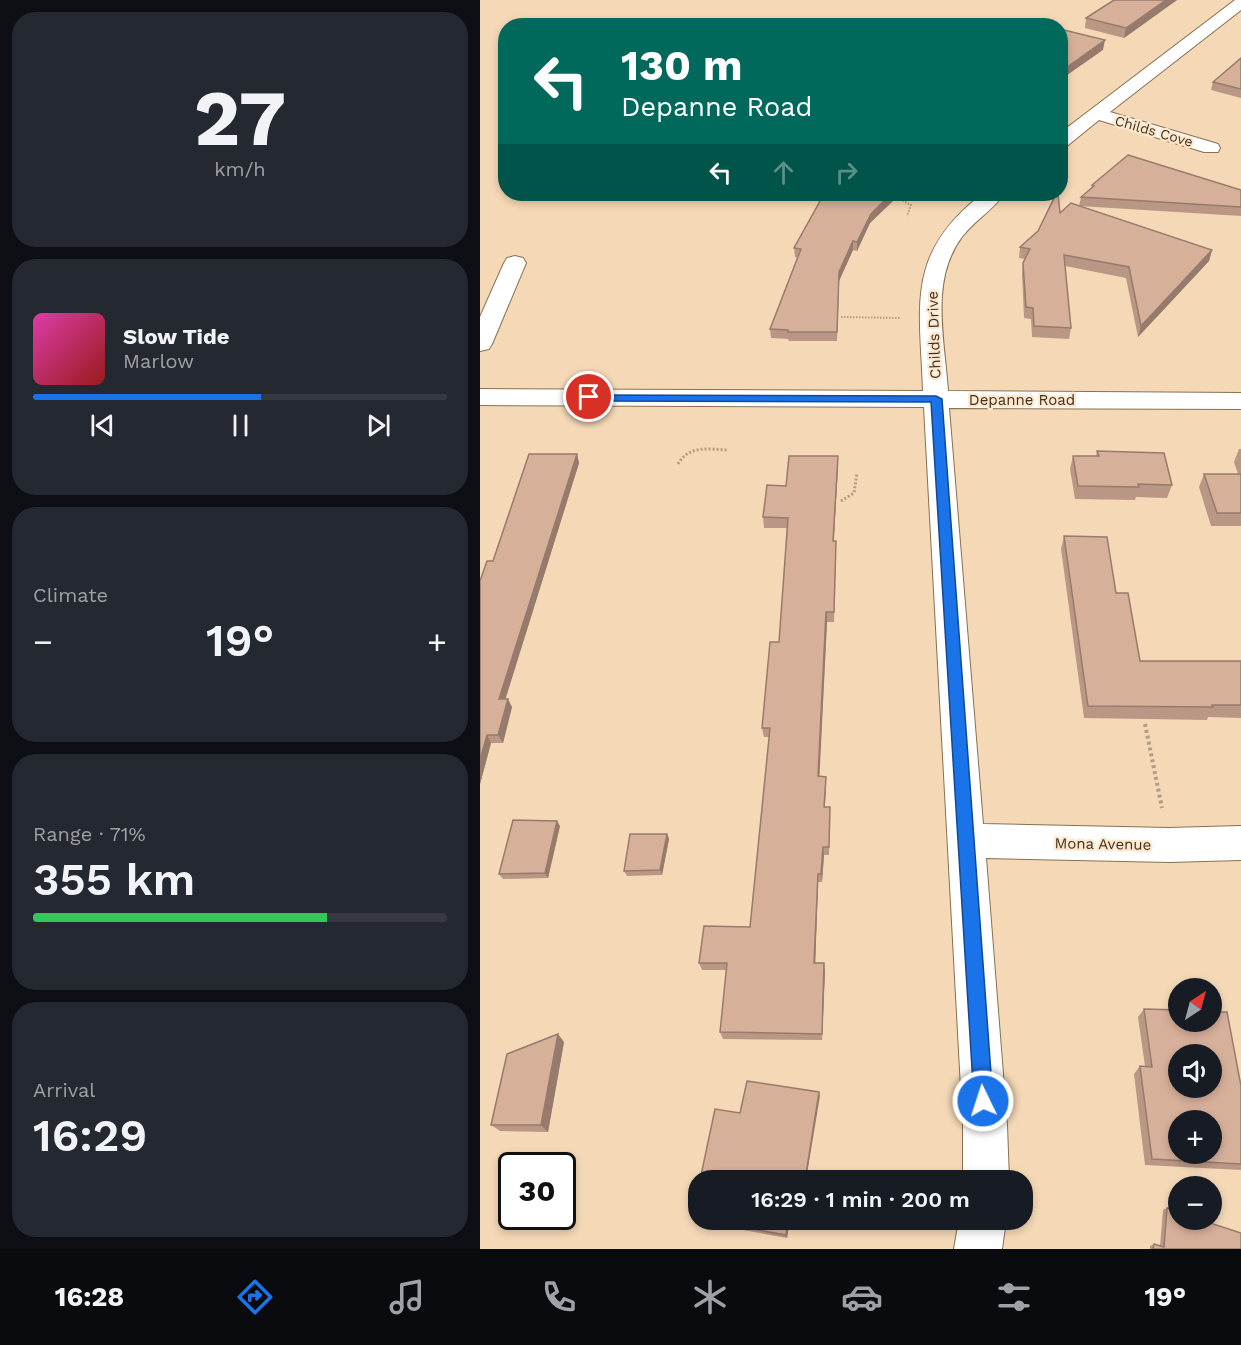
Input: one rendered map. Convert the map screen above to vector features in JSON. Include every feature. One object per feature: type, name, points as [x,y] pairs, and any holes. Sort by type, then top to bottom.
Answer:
[{"type":"street","points":[[1068,136],[1241,3]]},
{"type":"street","name":"Childs Cove","points":[[1097,114],[1211,148]]},
{"type":"street","name":"Childs Drive","points":[[986,201],[966,220],[943,253],[932,283],[936,399],[985,1125],[986,1170]]},
{"type":"street","points":[[480,345],[515,263]]},
{"type":"street","name":"Depanne Road","points":[[480,397],[1241,401]]},
{"type":"street","name":"Mona Avenue","points":[[965,841],[1169,845],[1241,843]]},
{"type":"street","points":[[978,1249],[981,1230]]},
{"type":"path","points":[[904,201],[911,205],[907,216]]},
{"type":"path","points":[[841,317],[933,319]]},
{"type":"path","points":[[678,464],[686,453],[694,449],[726,450]]},
{"type":"path","points":[[841,501],[854,493],[857,473]]},
{"type":"path","points":[[1145,724],[1169,845]]},
{"type":"building","points":[[1114,0],[1166,0],[1126,28],[1086,18]]},
{"type":"building","points":[[1068,31],[1105,40],[1068,66]]},
{"type":"building","points":[[1241,58],[1241,89],[1213,82]]},
{"type":"building","points":[[1128,155],[1241,190],[1241,207],[1081,197]]},
{"type":"building","points":[[820,201],[884,201],[871,214],[857,242],[853,241],[839,272],[837,332],[788,332],[788,330],[770,329],[801,249],[794,248]]},
{"type":"building","points":[[1053,201],[1059,201],[1060,213],[1071,203],[1212,250],[1141,326],[1129,267],[1064,255],[1071,328],[1034,326],[1033,308],[1026,307],[1023,263],[1030,249],[1020,247],[1038,231]]},
{"type":"building","points":[[1097,451],[1164,453],[1172,485],[1078,486],[1073,456],[1099,456]]},
{"type":"building","points":[[529,454],[577,454],[499,699],[508,699],[498,735],[487,735],[480,760],[480,581],[487,561],[493,561]]},
{"type":"building","points":[[789,456],[838,456],[833,541],[836,541],[834,612],[826,612],[818,776],[826,777],[824,807],[830,807],[829,847],[823,847],[821,874],[818,874],[814,963],[824,963],[822,1034],[720,1032],[727,963],[699,963],[704,926],[750,927],[770,728],[762,728],[770,642],[779,642],[788,518],[763,517],[767,485],[786,486]]},
{"type":"building","points":[[1204,474],[1241,474],[1241,513],[1217,513]]},
{"type":"building","points":[[1064,536],[1107,537],[1116,593],[1128,593],[1140,661],[1241,661],[1241,705],[1212,705],[1213,707],[1088,706]]},
{"type":"building","points":[[513,820],[557,821],[545,873],[499,874]]},
{"type":"building","points":[[630,834],[667,834],[660,870],[624,871]]},
{"type":"building","points":[[1144,1009],[1168,1010],[1168,1032],[1222,1032],[1222,1012],[1227,1012],[1241,1086],[1241,1164],[1222,1163],[1222,1110],[1168,1110],[1168,1160],[1152,1159],[1140,1066],[1152,1067]]},
{"type":"building","points":[[558,1034],[541,1125],[491,1125],[507,1054]]},
{"type":"building","points":[[747,1081],[819,1092],[807,1170],[702,1170],[715,1109],[740,1113]]},
{"type":"building","points":[[1167,1208],[1168,1230],[1222,1230],[1222,1227],[1241,1233],[1241,1249],[1153,1249],[1154,1244],[1164,1247]]},
{"type":"building","points":[[758,1230],[787,1230],[786,1235]]},
{"type":"route","points":[[589,397],[936,399],[983,1101]]}]
